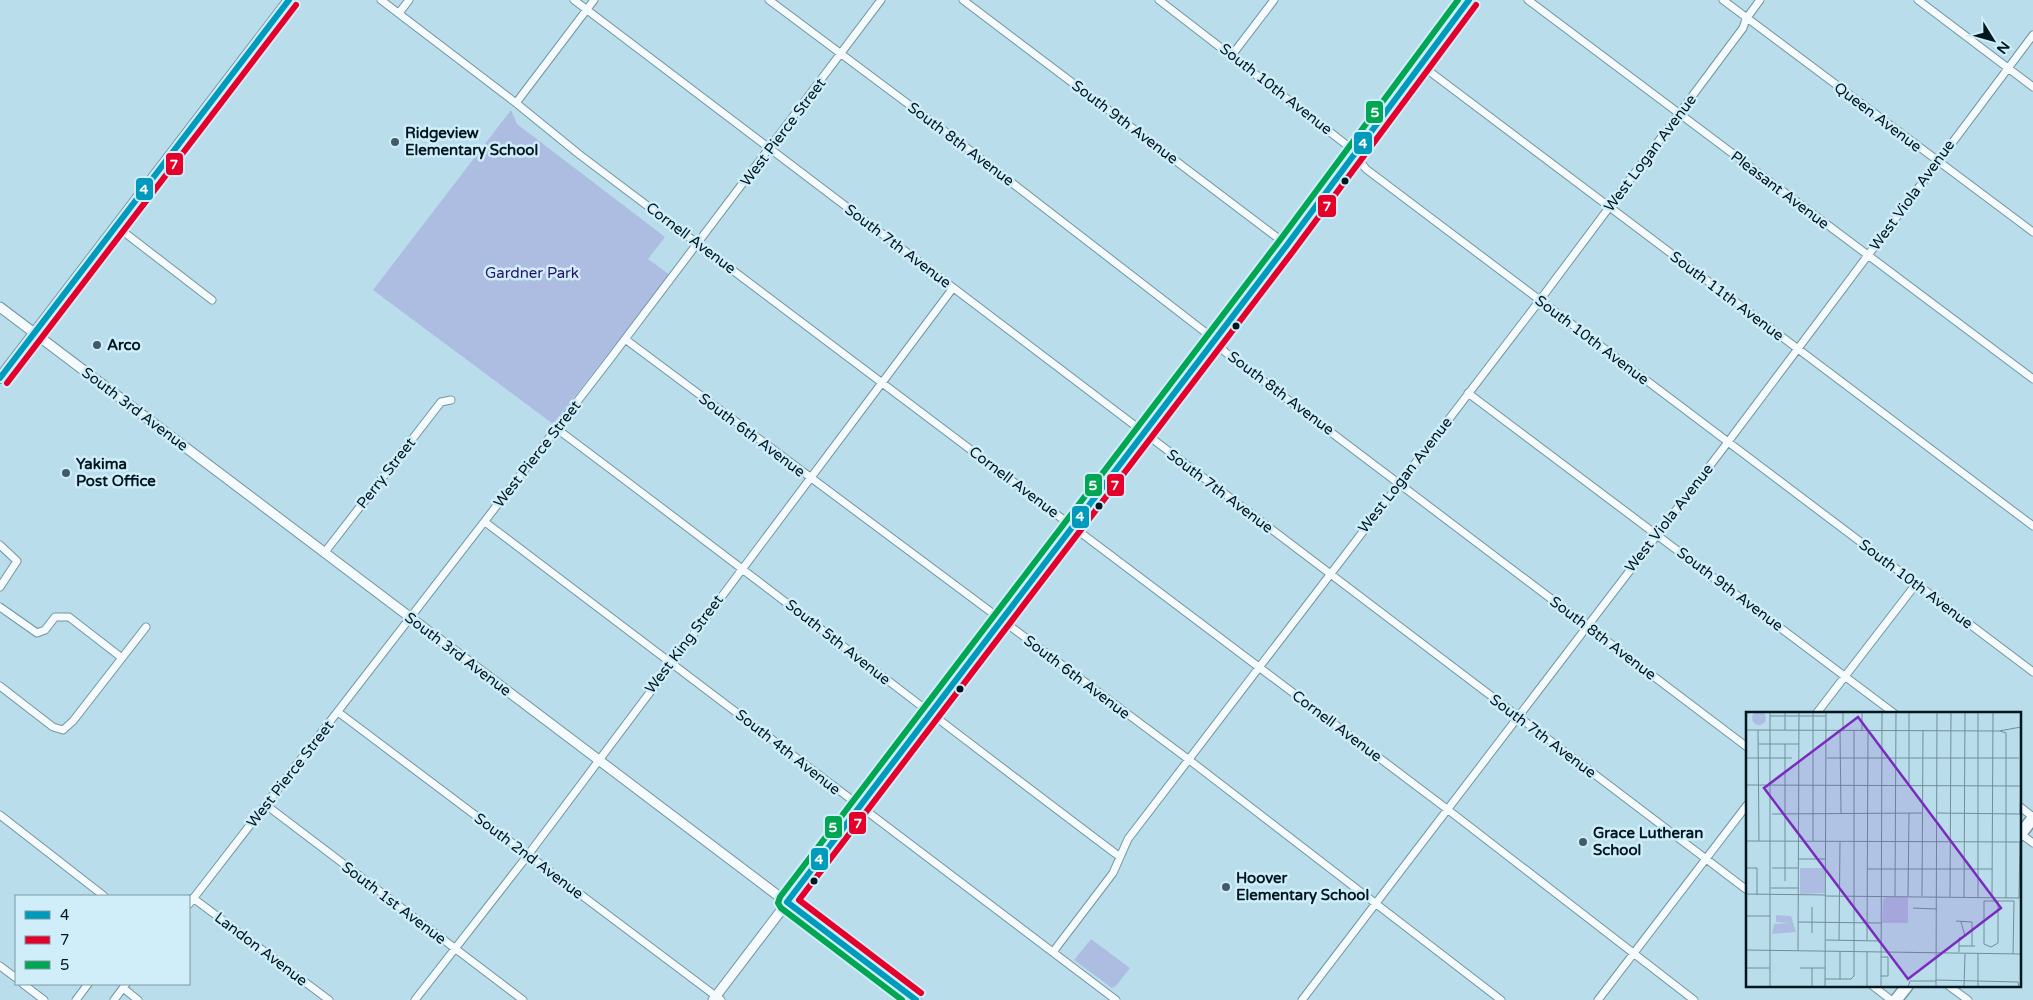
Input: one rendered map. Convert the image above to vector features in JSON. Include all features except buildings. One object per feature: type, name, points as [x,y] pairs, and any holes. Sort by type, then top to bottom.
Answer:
[{"type":"main road","points":[[0,378],[288,0]]},
{"type":"main road","points":[[2020,836],[2033,817]]},
{"type":"main road","points":[[1896,1000],[1905,988]]},
{"type":"street","name":"Cornell Avenue","points":[[381,0],[516,103],[580,155],[1447,809],[1694,1000]]},
{"type":"street","points":[[399,13],[409,0]]},
{"type":"street","name":"South 7th Avenue","points":[[574,0],[1746,889]]},
{"type":"street","points":[[516,103],[594,0]]},
{"type":"street","name":"South 8th Avenue","points":[[769,0],[963,144],[1214,339],[1225,352],[1746,746]]},
{"type":"street","name":"West Pierce Street","points":[[191,901],[625,339],[770,149],[880,0]]},
{"type":"street","name":"South 9th Avenue","points":[[963,0],[1286,245]]},
{"type":"street","name":"South 10th Avenue","points":[[1159,0],[1348,146],[1353,155],[1366,169],[2033,672]]},
{"type":"street","points":[[1232,55],[1274,0]]},
{"type":"street","points":[[716,999],[787,902],[931,715],[1469,0]]},
{"type":"street","name":"Pleasant Avenue","points":[[1528,0],[2033,379]]},
{"type":"street","name":"Queen Avenue","points":[[1723,0],[2033,232]]},
{"type":"street","name":"West Logan Avenue","points":[[1053,952],[1113,873],[1128,839],[1329,573],[1400,484],[1540,300],[1743,28],[1746,18],[1760,0]]},
{"type":"street","points":[[1918,0],[2033,87]]},
{"type":"street","name":"West Viola Avenue","points":[[1305,999],[1517,716],[1728,442],[2033,34]]},
{"type":"street","name":"South 11th Avenue","points":[[1421,65],[2033,526]]},
{"type":"street","points":[[116,226],[212,300]]},
{"type":"street","name":"West King Street","points":[[416,1000],[599,760],[671,661],[953,288]]},
{"type":"street","name":"South 3rd Avenue","points":[[0,307],[916,1000]]},
{"type":"street","name":"South 6th Avenue","points":[[625,339],[810,479],[1188,759],[1501,1000]]},
{"type":"street","name":"South 9th Avenue","points":[[1468,393],[1892,712]]},
{"type":"street","name":"Perry Street","points":[[324,552],[441,402],[451,400]]},
{"type":"street","name":"South 5th Avenue","points":[[556,429],[742,567],[931,715],[1120,857]]},
{"type":"street","name":"South 4th Avenue","points":[[485,522],[671,661],[859,808],[1116,1000]]},
{"type":"street","points":[[0,545],[17,561],[0,587]]},
{"type":"street","points":[[1818,712],[1916,584]]},
{"type":"street","points":[[0,607],[37,633],[45,630],[55,617],[69,617],[122,658]]},
{"type":"street","points":[[0,686],[53,727],[63,730],[73,721],[146,627]]},
{"type":"street","name":"South 2nd Avenue","points":[[338,712],[528,854],[716,999]]},
{"type":"street","name":"South 1st Avenue","points":[[266,805],[523,1000]]},
{"type":"street","points":[[1598,1000],[1746,806]]},
{"type":"street","points":[[2020,807],[2033,817]]},
{"type":"street","points":[[0,814],[103,895]]},
{"type":"street","points":[[2020,836],[2033,843]]},
{"type":"street","name":"Landon Avenue","points":[[191,901],[329,1000]]},
{"type":"street","points":[[0,966],[15,977]]},
{"type":"street","points":[[24,985],[44,1000]]},
{"type":"street","points":[[76,1000],[87,985]]},
{"type":"street","points":[[114,1000],[124,986],[138,1000]]},
{"type":"street","points":[[1876,988],[1891,1000]]},
{"type":"street","points":[[1952,988],[1968,1000]]},
{"type":"green space","name":"Gardner Park","points":[[511,110],[517,124],[665,237],[648,259],[670,275],[553,424],[373,290]]},
{"type":"green space","points":[[1091,939],[1130,968],[1116,986],[1112,988],[1074,960]]},
{"type":"transit line","name":"4","points":[[0,378],[289,0]]},
{"type":"transit line","name":"5","points":[[902,1000],[781,908],[778,903],[780,897],[1280,240],[1458,0]]},
{"type":"transit line","name":"4","points":[[916,1000],[787,902],[1287,245],[1469,0]]},
{"type":"transit line","name":"7","points":[[7,383],[296,5]]},
{"type":"transit line","name":"7","points":[[921,993],[799,900],[1294,250],[1476,5]]},
{"type":"place","name":"Ridgeview Elementary School","points":[[395,142]]},
{"type":"place","name":"Arco","points":[[97,345]]},
{"type":"place","name":"Yakima Post Office","points":[[66,473]]},
{"type":"place","name":"Grace Lutheran School","points":[[1583,842]]},
{"type":"place","name":"Hoover Elementary School","points":[[1226,887]]}]
